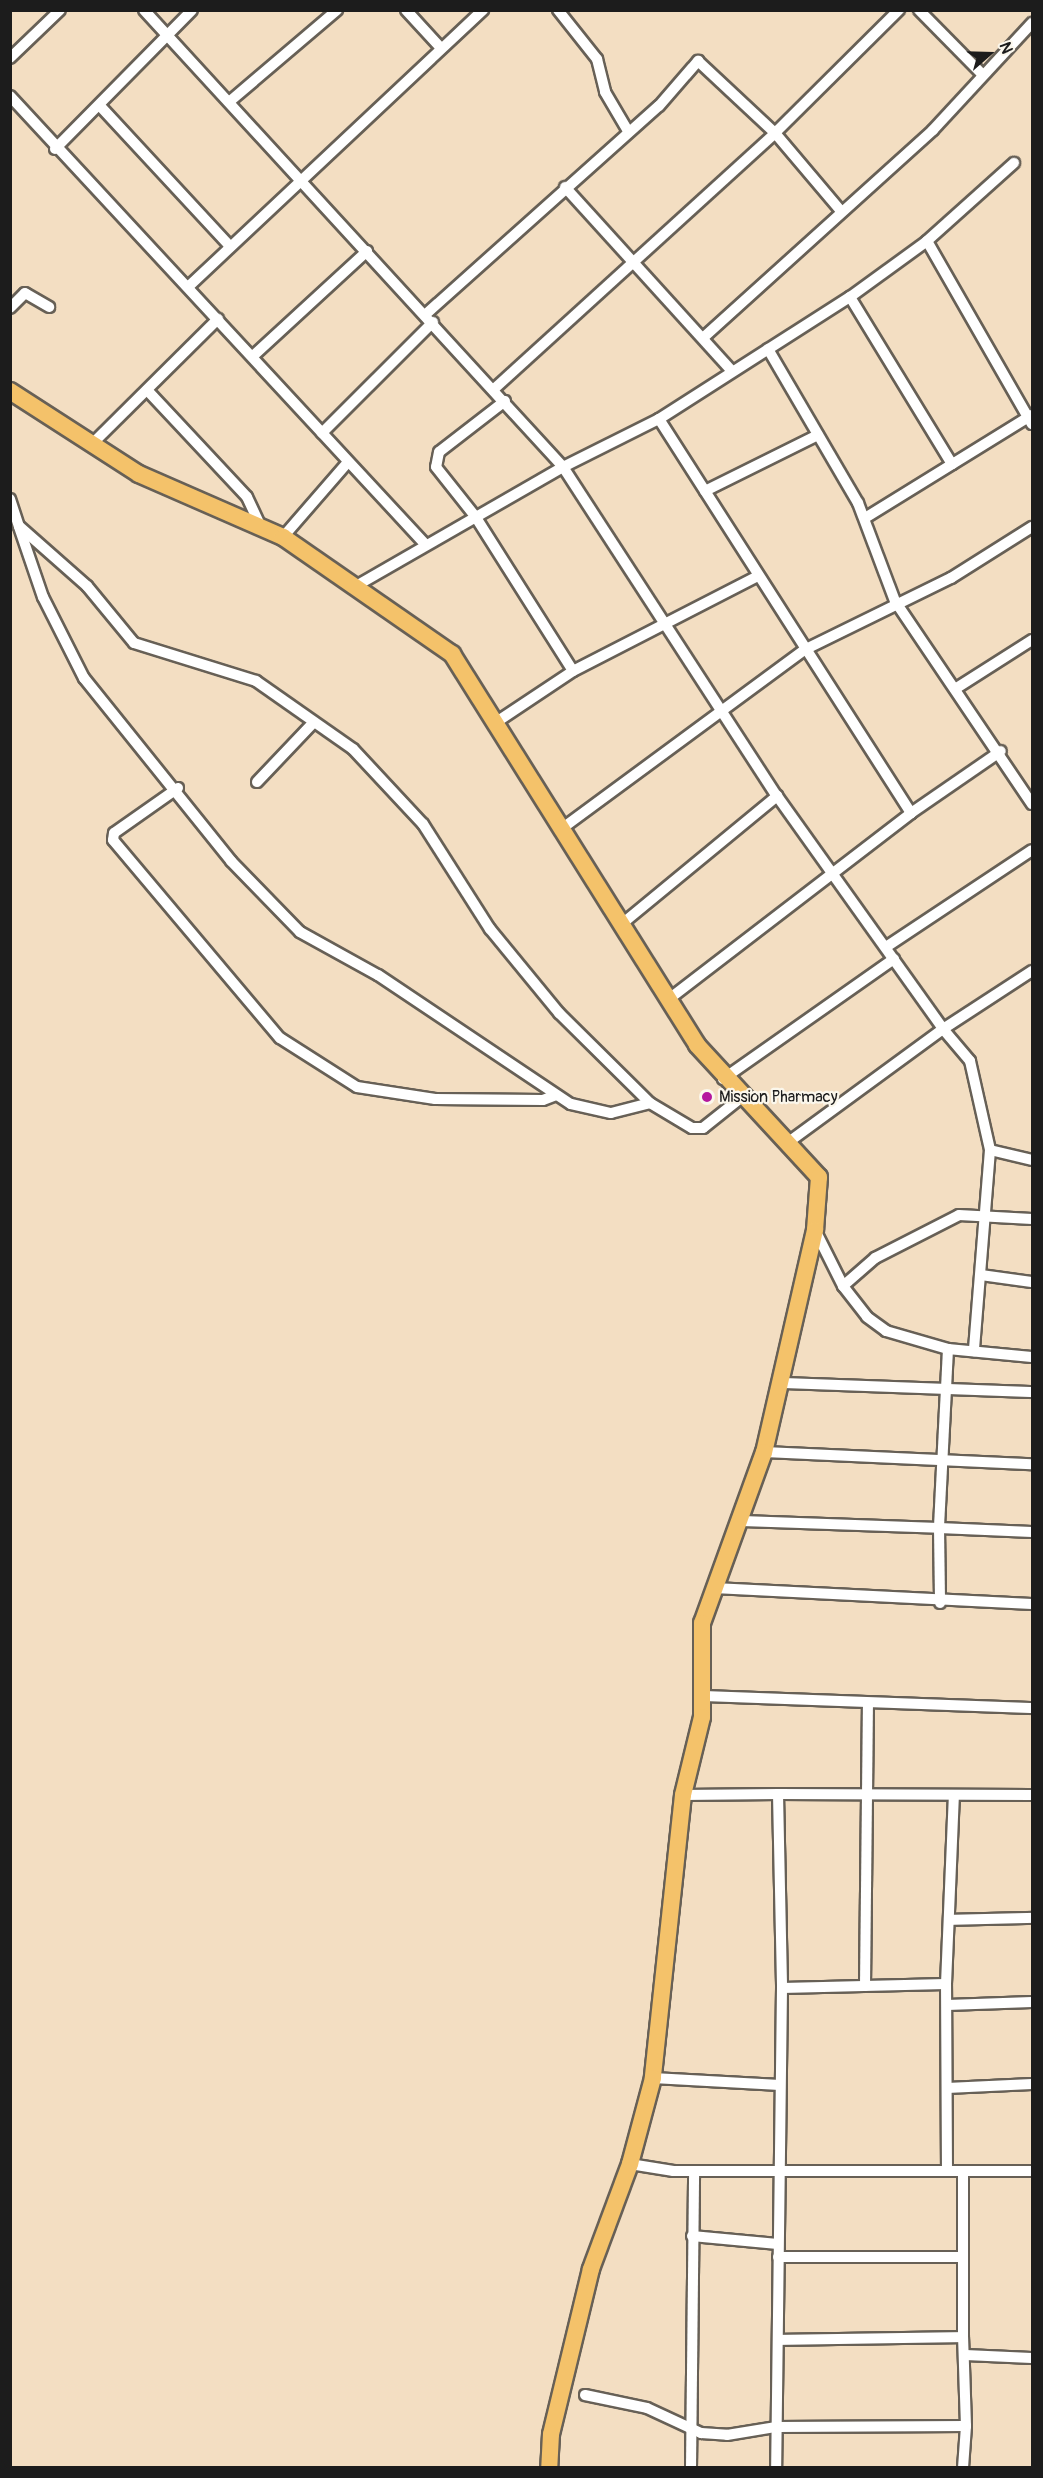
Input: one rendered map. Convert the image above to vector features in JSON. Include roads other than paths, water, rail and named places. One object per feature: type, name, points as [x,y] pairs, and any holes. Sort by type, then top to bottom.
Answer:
[{"type":"main road","points":[[10,391],[91,445],[169,488],[259,524],[283,537],[452,654],[498,720],[669,999],[723,1079],[790,1141],[819,1177],[815,1230],[782,1383],[764,1452],[742,1521],[714,1588],[698,1652],[702,1696],[683,1795],[653,2078],[630,2164],[591,2269],[553,2423],[549,2468]]},
{"type":"street","points":[[10,58],[60,10]]},
{"type":"street","points":[[144,10],[563,466],[777,796],[977,1075],[990,1150],[974,1351]]},
{"type":"street","points":[[55,149],[101,107],[192,10]]},
{"type":"street","points":[[229,102],[337,10]]},
{"type":"street","points":[[406,10],[441,47]]},
{"type":"street","points":[[188,287],[229,245],[483,10]]},
{"type":"street","points":[[558,10],[597,59],[609,100],[628,131]]},
{"type":"street","points":[[494,389],[775,133],[899,10]]},
{"type":"street","points":[[919,10],[981,73]]},
{"type":"street","points":[[704,337],[840,210],[933,130],[981,73],[1032,23]]},
{"type":"street","points":[[322,433],[429,318],[565,187],[659,106],[698,61],[775,133],[840,210]]},
{"type":"street","points":[[10,96],[55,149],[218,319],[425,544]]},
{"type":"street","points":[[101,107],[229,245]]},
{"type":"street","points":[[356,586],[563,466],[659,419],[850,297],[927,241],[1014,163]]},
{"type":"street","points":[[565,187],[632,263],[704,337],[732,371]]},
{"type":"street","points":[[865,518],[952,464],[1031,419],[927,241]]},
{"type":"street","points":[[253,357],[367,251]]},
{"type":"street","points":[[10,308],[31,293],[49,307]]},
{"type":"street","points":[[850,297],[952,464]]},
{"type":"street","points":[[91,445],[218,319]]},
{"type":"street","points":[[768,349],[865,518],[895,601],[1001,752],[1032,804]]},
{"type":"street","points":[[147,390],[247,497],[259,524]]},
{"type":"street","points":[[504,401],[435,460],[475,516],[573,671]]},
{"type":"street","points":[[659,419],[756,577],[911,813]]},
{"type":"street","points":[[705,491],[818,435]]},
{"type":"street","points":[[283,537],[348,462]]},
{"type":"street","points":[[10,499],[43,597],[84,678],[178,788],[231,861],[300,932],[378,975],[556,1095],[589,1111],[629,1111],[650,1103]]},
{"type":"street","points":[[19,526],[87,586],[134,643],[256,681],[312,724],[353,749],[423,824],[490,929],[559,1013],[650,1103],[692,1128],[703,1128],[742,1097]]},
{"type":"street","points":[[564,827],[721,707],[804,650],[895,601],[951,578],[1032,527]]},
{"type":"street","points":[[498,720],[573,671],[664,621],[756,577]]},
{"type":"street","points":[[955,689],[1032,640]]},
{"type":"street","points":[[257,782],[312,724]]},
{"type":"street","points":[[669,999],[833,876],[911,813],[1001,752]]},
{"type":"street","points":[[178,788],[114,833],[113,840],[280,1038],[357,1087],[391,1094],[507,1100],[556,1095]]},
{"type":"street","points":[[623,923],[777,796]]},
{"type":"street","points":[[886,947],[1032,850]]},
{"type":"street","points":[[723,1079],[894,959]]},
{"type":"street","points":[[790,1141],[942,1029],[1032,971]]},
{"type":"street","points":[[990,1150],[1032,1160]]},
{"type":"street","points":[[843,1286],[875,1258],[928,1228],[959,1215],[986,1213],[1032,1219]]},
{"type":"street","points":[[815,1230],[843,1286],[867,1317],[886,1331],[948,1349],[1032,1357]]},
{"type":"street","points":[[981,1275],[1032,1282]]},
{"type":"street","points":[[940,1603],[939,1459],[948,1349]]},
{"type":"street","points":[[782,1383],[944,1392],[1032,1392]]},
{"type":"street","points":[[764,1452],[1032,1464]]},
{"type":"street","points":[[742,1521],[1032,1532]]},
{"type":"street","points":[[714,1588],[940,1603],[1032,1605]]},
{"type":"street","points":[[702,1696],[1032,1708]]},
{"type":"street","points":[[865,1986],[868,1703]]},
{"type":"street","points":[[776,2468],[782,1988],[778,1794]]},
{"type":"street","points":[[683,1795],[1032,1795]]},
{"type":"street","points":[[947,2171],[946,1984],[954,1795]]},
{"type":"street","points":[[949,1920],[1032,1918]]},
{"type":"street","points":[[782,1988],[946,1984]]},
{"type":"street","points":[[946,2005],[1032,2002]]},
{"type":"street","points":[[653,2078],[780,2085]]},
{"type":"street","points":[[947,2088],[1032,2084]]},
{"type":"street","points":[[630,2164],[694,2171],[778,2168],[1032,2171]]},
{"type":"street","points":[[691,2468],[694,2171]]},
{"type":"street","points":[[963,2171],[963,2337],[966,2426],[963,2468]]},
{"type":"street","points":[[692,2236],[778,2244]]},
{"type":"street","points":[[778,2257],[963,2257]]},
{"type":"street","points":[[778,2340],[963,2337]]},
{"type":"street","points":[[965,2355],[1032,2358]]},
{"type":"street","points":[[585,2395],[647,2408],[691,2428],[727,2435],[776,2427],[966,2426]]},
{"type":"place","name":"Mission Pharmacy","points":[[707,1097]]}]
